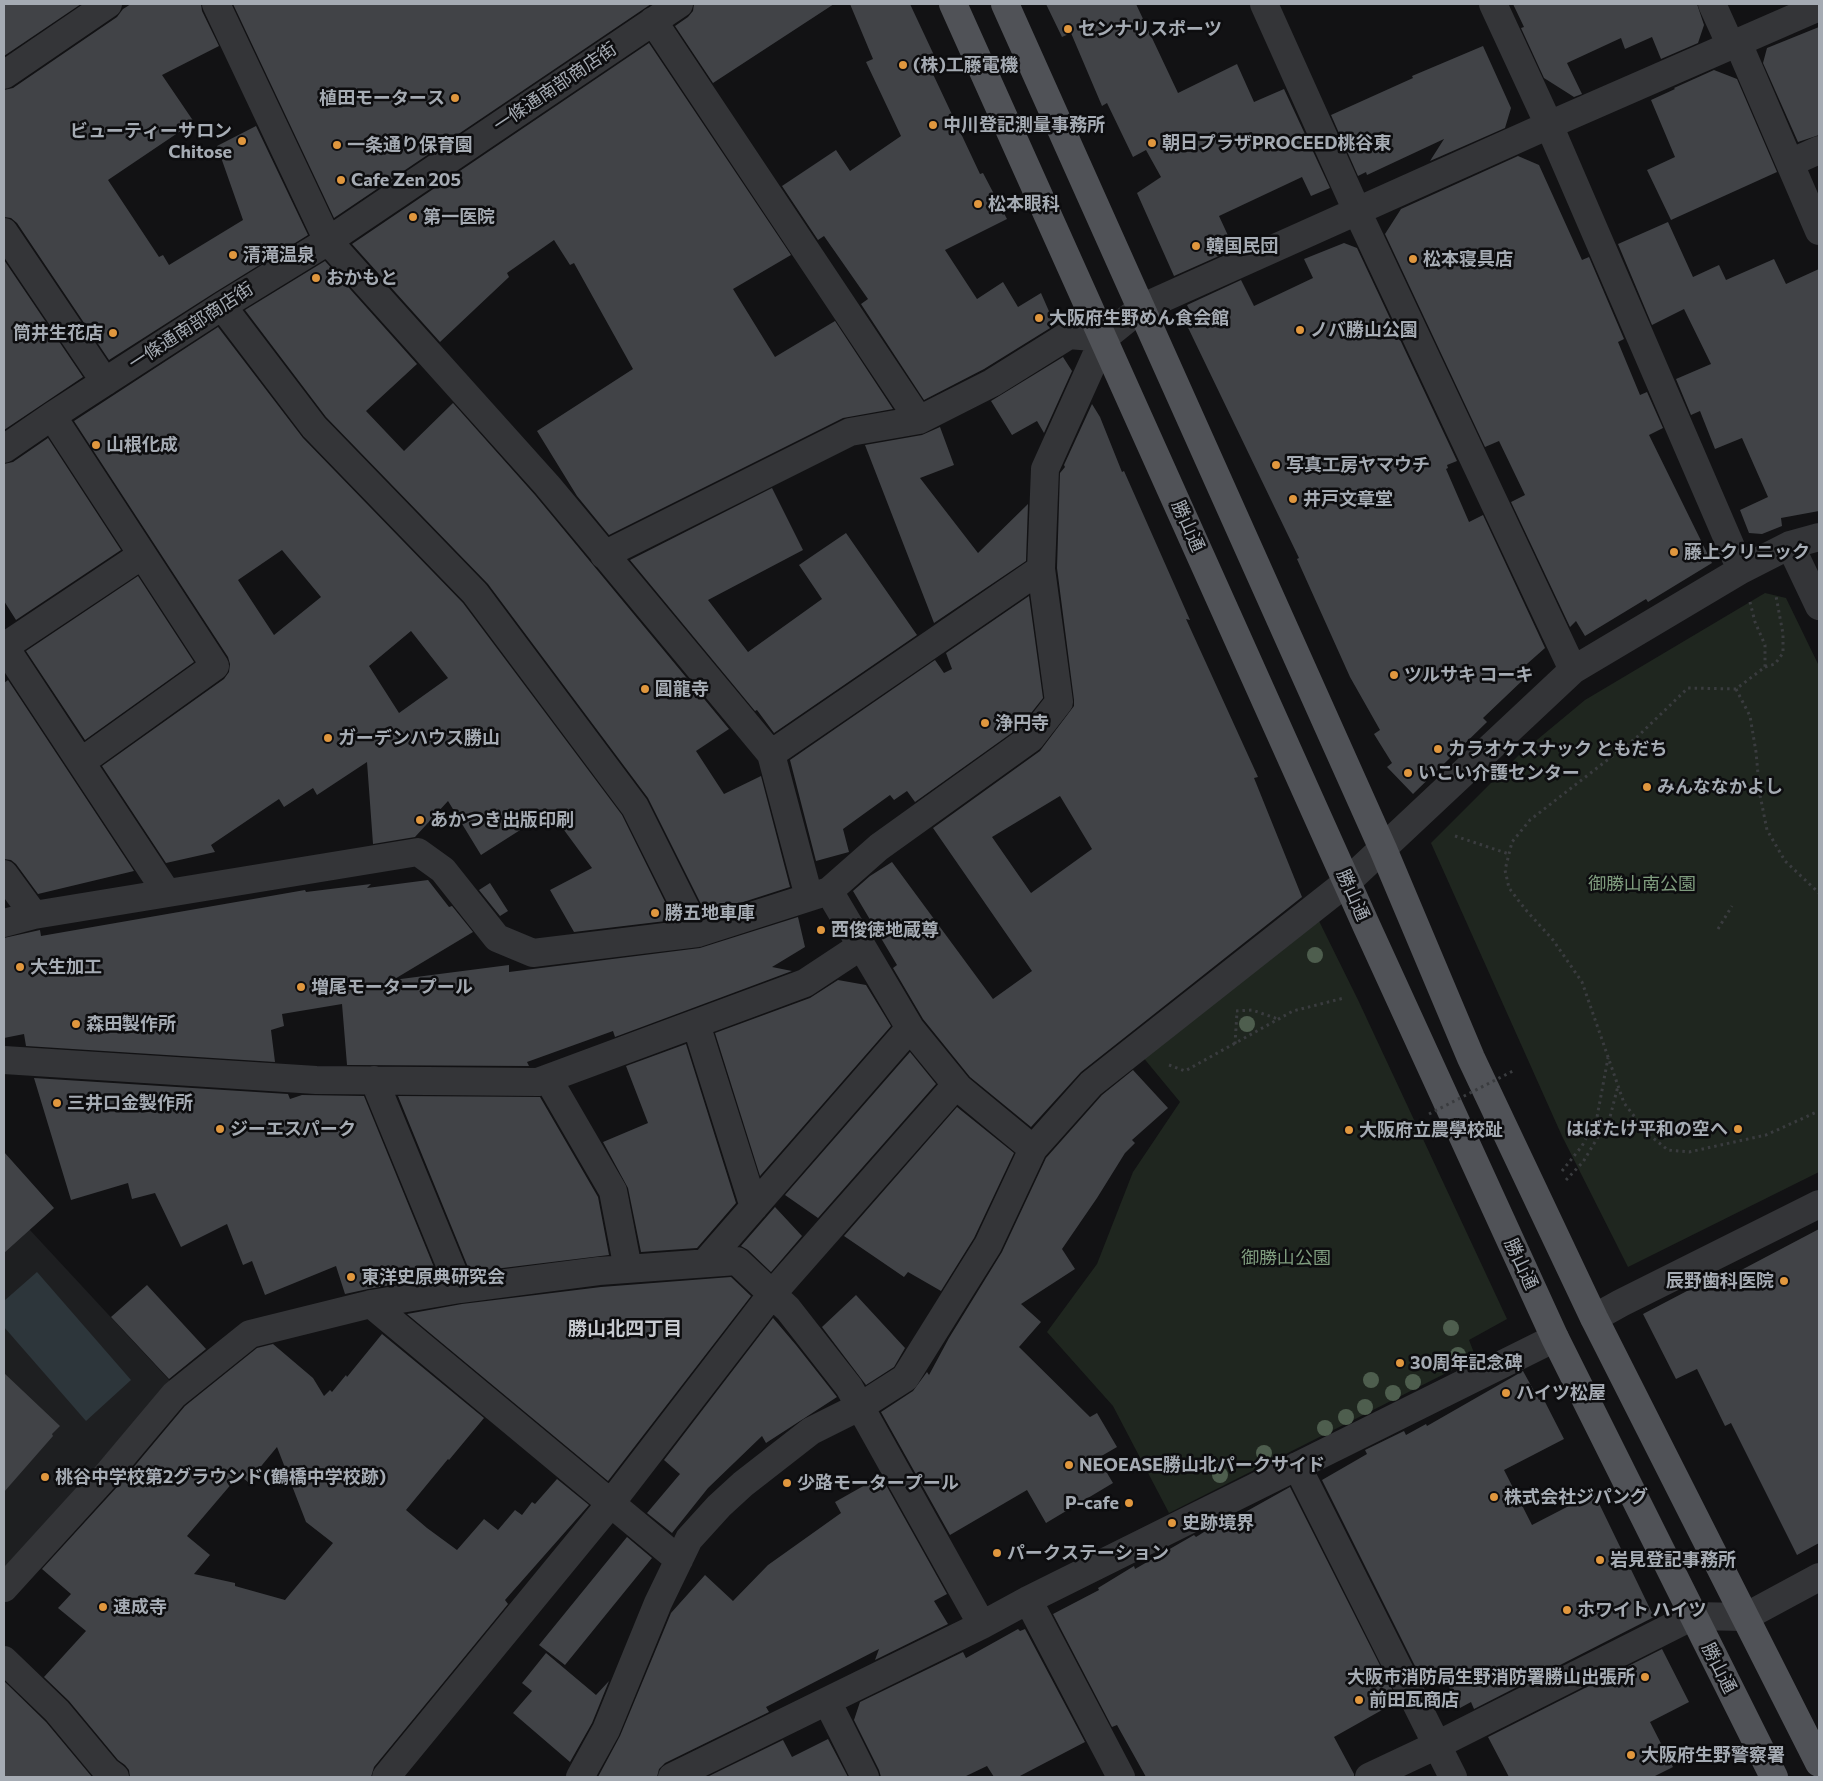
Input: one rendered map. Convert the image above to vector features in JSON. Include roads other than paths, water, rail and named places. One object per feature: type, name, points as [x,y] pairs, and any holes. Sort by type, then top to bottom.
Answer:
[{"type":"main road","name":"勝山通","points":[[953,4],[1347,882],[1555,1338],[1774,1777]]},
{"type":"main road","points":[[1005,4],[1383,849],[1471,1058],[1594,1318],[1819,1763]]},
{"type":"street","points":[[4,75],[106,4]]},
{"type":"street","points":[[216,4],[328,241],[547,485],[771,754],[819,894],[861,946],[910,1028],[957,1086],[1033,1148]]},
{"type":"street","name":"一條通南部商店街","points":[[4,449],[222,306],[328,241],[679,4]]},
{"type":"street","points":[[1264,4],[1357,211],[1573,670]]},
{"type":"street","points":[[1493,4],[1549,125],[1741,570]]},
{"type":"street","points":[[1712,4],[1734,44],[1790,163],[1819,231]]},
{"type":"street","points":[[4,923],[34,915],[418,852],[443,870],[497,938],[533,953],[698,933],[819,894],[878,847],[1031,738],[1059,702],[1041,569],[1045,469],[1104,338],[1141,308],[1549,125],[1819,7]]},
{"type":"street","points":[[653,21],[919,420]]},
{"type":"street","points":[[1790,163],[1819,150]]},
{"type":"street","points":[[4,232],[105,382]]},
{"type":"street","points":[[222,306],[314,427],[475,593],[635,807],[698,933]]},
{"type":"street","points":[[604,555],[850,432],[919,420],[992,383],[1069,335],[1104,338]]},
{"type":"street","points":[[52,416],[215,666],[81,762]]},
{"type":"street","points":[[580,1777],[606,1730],[658,1603],[689,1539],[719,1506],[743,1484],[811,1430],[861,1406],[905,1378],[988,1245],[1033,1148],[1091,1084],[1347,882],[1573,670],[1741,570],[1790,545],[1819,537]]},
{"type":"street","points":[[1790,545],[1819,606]]},
{"type":"street","points":[[142,555],[4,646],[167,893]]},
{"type":"street","points":[[771,754],[1041,569]]},
{"type":"street","points":[[4,874],[34,915]]},
{"type":"street","points":[[4,1060],[316,1080],[538,1082],[805,984],[861,946]]},
{"type":"street","points":[[696,1024],[754,1207]]},
{"type":"street","points":[[705,1263],[910,1028]]},
{"type":"street","points":[[548,1079],[613,1191],[628,1269]]},
{"type":"street","points":[[374,1080],[460,1289]]},
{"type":"street","points":[[386,1777],[611,1504],[772,1294],[942,1100],[957,1086]]},
{"type":"street","points":[[1594,1318],[1819,1204]]},
{"type":"street","points":[[4,1588],[105,1477],[174,1395],[250,1334],[371,1304],[460,1289],[628,1269],[737,1261],[788,1309],[849,1387],[982,1625]]},
{"type":"street","points":[[371,1304],[679,1560]]},
{"type":"street","points":[[672,1777],[982,1625],[1028,1600],[1555,1338]]},
{"type":"street","points":[[1297,1466],[1453,1777]]},
{"type":"street","points":[[1369,1777],[1693,1616],[1744,1617],[1819,1577]]},
{"type":"street","points":[[1028,1600],[1121,1777]]},
{"type":"street","points":[[4,1660],[57,1710],[107,1771],[115,1777]]},
{"type":"street","points":[[827,1701],[865,1777]]},
{"type":"place","name":"センナリスポーツ","points":[[1068,29]]},
{"type":"place","name":"(株)工藤電機","points":[[903,65]]},
{"type":"place","name":"植田モータース","points":[[455,98]]},
{"type":"place","name":"中川登記測量事務所","points":[[933,125]]},
{"type":"place","name":"ビューティーサロン Chitose","points":[[242,141]]},
{"type":"place","name":"朝日プラザPROCEED桃谷東","points":[[1152,143]]},
{"type":"place","name":"一条通り保育園","points":[[337,145]]},
{"type":"place","name":"Cafe Zen 205","points":[[341,180]]},
{"type":"place","name":"松本眼科","points":[[978,204]]},
{"type":"place","name":"第一医院","points":[[413,217]]},
{"type":"place","name":"韓国民団","points":[[1196,246]]},
{"type":"place","name":"清滝温泉","points":[[233,255]]},
{"type":"place","name":"松本寝具店","points":[[1413,259]]},
{"type":"place","name":"おかもと","points":[[316,278]]},
{"type":"place","name":"大阪府生野めん食会館","points":[[1039,318]]},
{"type":"place","name":"ノバ勝山公園","points":[[1300,330]]},
{"type":"place","name":"筒井生花店","points":[[113,333]]},
{"type":"place","name":"山根化成","points":[[96,445]]},
{"type":"place","name":"写真工房ヤマウチ","points":[[1276,465]]},
{"type":"place","name":"井戸文章堂","points":[[1293,499]]},
{"type":"place","name":"藤上クリニック","points":[[1674,552]]},
{"type":"place","name":"ツルサキ コーキ","points":[[1394,675]]},
{"type":"place","name":"圓龍寺","points":[[645,689]]},
{"type":"place","name":"浄円寺","points":[[985,723]]},
{"type":"place","name":"ガーデンハウス勝山","points":[[328,738]]},
{"type":"place","name":"カラオケスナック ともだち","points":[[1438,749]]},
{"type":"place","name":"いこい介護センター","points":[[1408,773]]},
{"type":"place","name":"みんななかよし","points":[[1647,787]]},
{"type":"place","name":"あかつき出版印刷","points":[[420,820]]},
{"type":"place","name":"勝五地車庫","points":[[655,913]]},
{"type":"place","name":"西俊徳地蔵尊","points":[[821,930]]},
{"type":"place","name":"大生加工","points":[[20,967]]},
{"type":"place","name":"増尾モータープール","points":[[301,987]]},
{"type":"place","name":"森田製作所","points":[[76,1024]]},
{"type":"place","name":"三井口金製作所","points":[[57,1103]]},
{"type":"place","name":"ジーエスパーク","points":[[220,1129]]},
{"type":"place","name":"はばたけ平和の空へ","points":[[1738,1129]]},
{"type":"place","name":"大阪府立農學校趾","points":[[1349,1130]]},
{"type":"place","name":"東洋史原典研究会","points":[[351,1277]]},
{"type":"place","name":"辰野歯科医院","points":[[1784,1281]]},
{"type":"place","name":"30周年記念碑","points":[[1400,1363]]},
{"type":"place","name":"ハイツ松屋","points":[[1506,1393]]},
{"type":"place","name":"NEOEASE勝山北パークサイド","points":[[1069,1465]]},
{"type":"place","name":"桃谷中学校第2グラウンド(鶴橋中学校跡)","points":[[45,1477]]},
{"type":"place","name":"少路モータープール","points":[[787,1483]]},
{"type":"place","name":"株式会社ジパング","points":[[1494,1497]]},
{"type":"place","name":"P-cafe","points":[[1129,1503]]},
{"type":"place","name":"史跡境界","points":[[1172,1523]]},
{"type":"place","name":"パークステーション","points":[[997,1553]]},
{"type":"place","name":"岩見登記事務所","points":[[1600,1560]]},
{"type":"place","name":"速成寺","points":[[103,1607]]},
{"type":"place","name":"ホワイト ハイツ","points":[[1567,1610]]},
{"type":"place","name":"大阪市消防局生野消防署勝山出張所","points":[[1645,1677]]},
{"type":"place","name":"前田瓦商店","points":[[1359,1700]]},
{"type":"place","name":"大阪府生野警察署","points":[[1631,1755]]},
{"type":"district","name":"勝山北四丁目","points":[[625,1329]]},
{"type":"park label","name":"御勝山南公園","points":[[1642,884]]},
{"type":"park label","name":"御勝山公園","points":[[1286,1258]]}]
